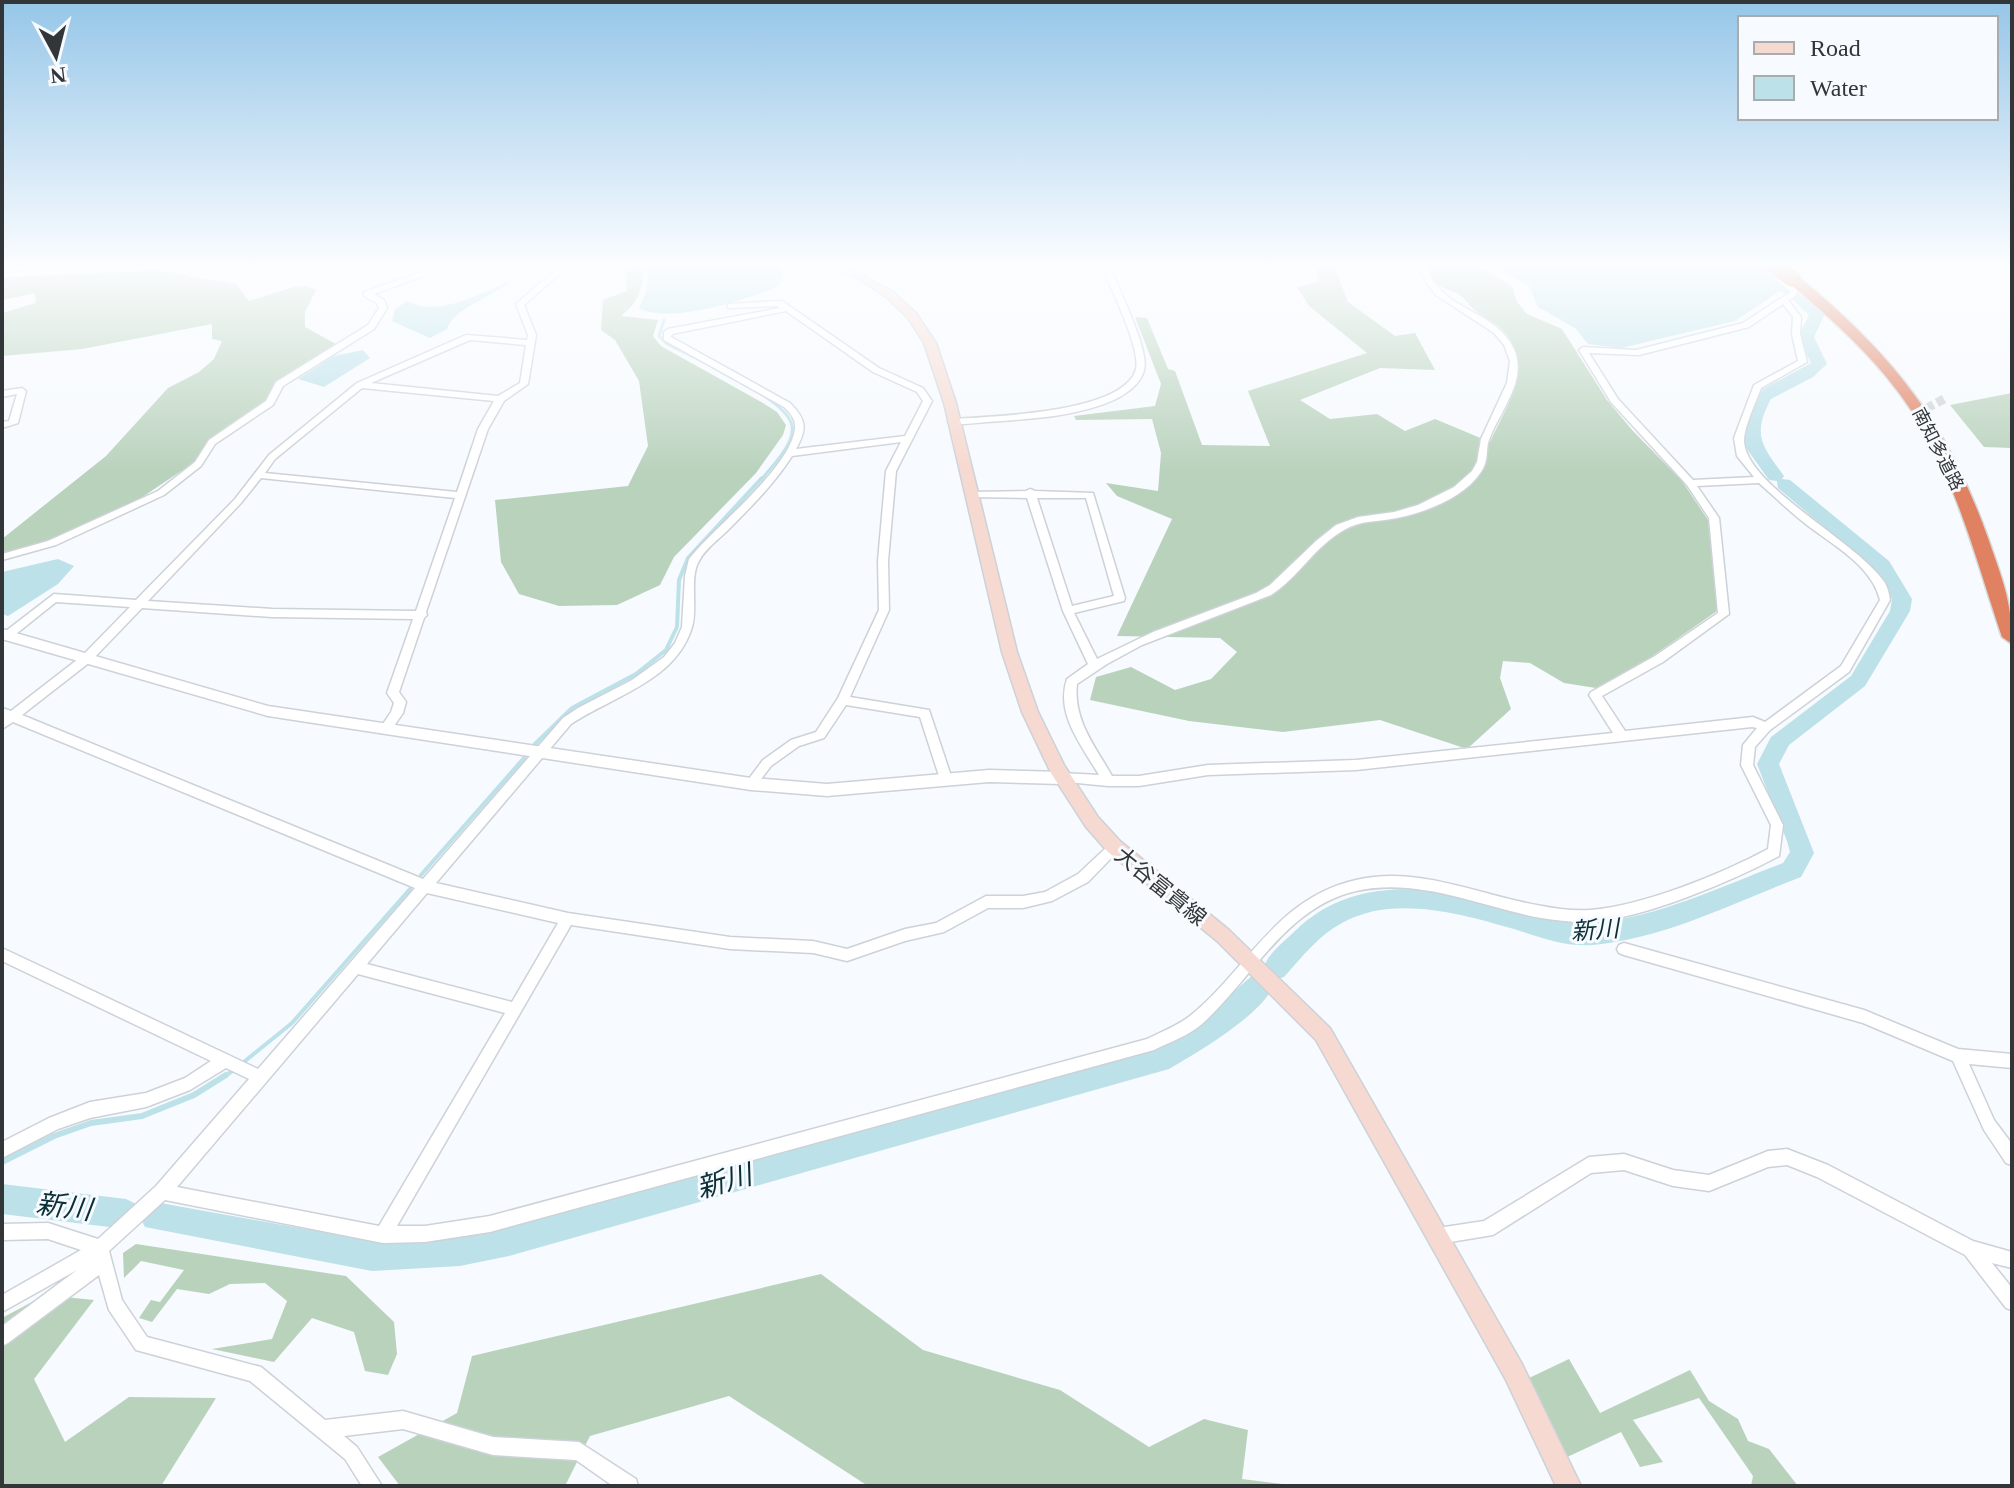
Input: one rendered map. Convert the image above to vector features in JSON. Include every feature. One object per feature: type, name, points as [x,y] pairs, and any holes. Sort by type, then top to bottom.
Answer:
[{"type":"highway","name":"南知多道路","points":[[1855,334],[1890,370],[1931,429],[1961,493],[2012,637]]},
{"type":"highway","name":"南知多道路","points":[[1868,334],[1880,344],[1943,424],[1978,497],[2012,591]]},
{"type":"main road","name":"大谷富貴線","points":[[926,334],[937,360],[1020,685],[1061,778],[1114,849],[1186,904],[1283,989],[1323,1034],[1514,1372],[1569,1486]]},
{"type":"street","points":[[2,557],[52,543],[161,493],[198,464],[212,442],[270,403],[279,384],[359,334]]},
{"type":"street","points":[[385,730],[397,713],[400,702],[393,693],[483,429],[500,399],[524,384],[532,334]]},
{"type":"street","points":[[2,1337],[101,1255],[162,1192],[358,968],[567,721],[584,707],[650,673],[674,651],[688,626],[688,576],[694,559],[791,453],[800,429],[798,416],[787,405],[667,338],[668,334]]},
{"type":"street","points":[[751,784],[767,763],[795,743],[820,735],[843,700],[884,610],[883,561],[891,471],[928,401],[920,390],[876,370],[823,334]]},
{"type":"street","points":[[953,422],[1086,406],[1120,395],[1134,383],[1141,368],[1131,334]]},
{"type":"street","points":[[1108,781],[1072,721],[1068,697],[1071,682],[1094,664],[1118,656],[1149,637],[1273,588],[1325,537],[1353,521],[1402,514],[1466,482],[1481,464],[1484,442],[1511,385],[1515,364],[1500,334]]},
{"type":"street","points":[[1622,737],[1595,695],[1659,659],[1724,614],[1714,518],[1690,483],[1614,400],[1583,350],[1618,354],[1708,334]]},
{"type":"street","points":[[162,1192],[383,1235],[425,1234],[490,1224],[1149,1045],[1194,1022],[1223,994],[1278,929],[1314,900],[1357,885],[1399,882],[1467,892],[1541,912],[1592,916],[1636,906],[1752,865],[1774,852],[1777,825],[1747,765],[1749,745],[1766,727],[1845,669],[1885,600],[1882,586],[1862,562],[1761,480],[1742,456],[1739,438],[1757,387],[1803,362],[1796,334]]},
{"type":"street","points":[[5,717],[86,659],[260,475],[272,457],[360,385],[469,337],[531,343]]},
{"type":"street","points":[[360,385],[500,399]]},
{"type":"street","points":[[2,394],[22,391],[13,423],[2,425]]},
{"type":"street","points":[[791,453],[907,439]]},
{"type":"street","points":[[260,475],[460,495]]},
{"type":"street","points":[[1690,483],[1761,480]]},
{"type":"street","points":[[1030,492],[1068,611],[1094,664]]},
{"type":"street","points":[[972,494],[1030,492],[1090,495],[1120,598],[1068,611]]},
{"type":"street","points":[[5,634],[54,598],[272,613],[422,615]]},
{"type":"street","points":[[5,634],[268,711],[751,784],[841,789],[946,779],[1139,781],[1208,770],[1356,765],[1753,722],[1766,727]]},
{"type":"street","points":[[843,700],[925,713],[946,779]]},
{"type":"street","points":[[5,717],[427,887],[568,919],[730,943],[813,947],[847,955],[905,935],[939,928],[986,902],[1023,902],[1047,897],[1083,878],[1114,849]]},
{"type":"street","points":[[383,1235],[568,919]]},
{"type":"street","points":[[1624,949],[1864,1017],[1958,1056],[2012,1061]]},
{"type":"street","points":[[2,954],[260,1077]]},
{"type":"street","points":[[358,968],[515,1009]]},
{"type":"street","points":[[1958,1056],[1989,1125],[2012,1157]]},
{"type":"street","points":[[2,1150],[54,1123],[90,1110],[146,1100],[190,1083],[224,1061]]},
{"type":"street","points":[[1438,1236],[1487,1229],[1589,1165],[1624,1162],[1673,1178],[1709,1183],[1768,1159],[1787,1157],[1822,1171],[1971,1249],[2012,1260]]},
{"type":"street","points":[[2,1232],[48,1231],[101,1255],[115,1304],[142,1344],[255,1373],[351,1453],[373,1486]]},
{"type":"street","points":[[1971,1249],[2012,1302]]},
{"type":"street","points":[[2,1304],[101,1255]]},
{"type":"street","points":[[324,1429],[403,1420],[493,1446],[579,1451],[629,1486]]},
{"type":"green space","points":[[2,334],[158,334],[82,349],[2,356]]},
{"type":"green space","points":[[212,334],[319,334],[336,344],[275,383],[264,403],[209,440],[193,463],[141,498],[45,542],[2,554],[2,539],[106,456],[168,388],[199,372],[214,359],[222,341],[212,339]]},
{"type":"green space","points":[[607,334],[653,334],[661,346],[777,412],[786,425],[783,435],[756,473],[674,557],[660,585],[617,605],[559,606],[519,594],[501,562],[495,500],[628,486],[648,446],[639,381],[615,340]]},
{"type":"green space","points":[[1142,334],[1154,334],[1168,369],[1175,371],[1202,445],[1270,446],[1248,391],[1367,353],[1344,334],[1416,334],[1435,370],[1380,368],[1300,400],[1330,419],[1377,414],[1405,431],[1435,419],[1490,442],[1510,399],[1518,370],[1517,356],[1506,334],[1565,334],[1607,400],[1682,481],[1708,520],[1717,611],[1651,657],[1596,688],[1564,683],[1530,663],[1503,661],[1500,678],[1511,709],[1467,749],[1380,720],[1283,732],[1189,721],[1090,700],[1096,677],[1131,667],[1175,690],[1211,679],[1237,652],[1220,638],[1117,636],[1172,519],[1117,496],[1106,483],[1158,491],[1161,453],[1152,419],[1076,420],[1074,416],[1155,406],[1161,384]]},
{"type":"green space","points":[[2012,393],[2012,448],[1984,447],[1950,405]]},
{"type":"green space","points":[[136,1244],[346,1276],[394,1322],[397,1354],[388,1375],[365,1371],[354,1332],[312,1318],[274,1362],[212,1349],[272,1339],[287,1301],[265,1283],[230,1284],[209,1294],[177,1289],[152,1322],[139,1318],[151,1300],[160,1302],[184,1270],[141,1261],[124,1278],[123,1253]]},
{"type":"green space","points":[[821,1274],[923,1350],[1060,1390],[1149,1447],[1204,1419],[1248,1430],[1242,1479],[1298,1486],[868,1486],[729,1396],[590,1436],[565,1486],[400,1486],[378,1457],[457,1413],[472,1356]]},
{"type":"green space","points":[[45,1295],[94,1300],[34,1379],[65,1442],[129,1397],[216,1398],[161,1486],[2,1486],[2,1318]]},
{"type":"green space","points":[[1569,1359],[1600,1413],[1690,1370],[1709,1401],[1738,1419],[1748,1441],[1769,1449],[1798,1486],[1751,1486],[1753,1476],[1699,1398],[1633,1420],[1663,1462],[1640,1467],[1621,1432],[1565,1458],[1527,1379]]},
{"type":"water","points":[[1580,334],[1678,334],[1621,348],[1588,344]]},
{"type":"water","points":[[363,350],[370,358],[324,387],[298,379],[334,356]]},
{"type":"water","points":[[58,559],[74,566],[58,584],[8,616],[2,614],[2,572]]},
{"type":"waterway","points":[[659,334],[667,344],[757,391],[787,415],[792,426],[790,440],[761,480]]},
{"type":"waterway","name":"新川","points":[[1775,476],[1759,458],[1753,445],[1757,410],[1769,392],[1808,373],[1819,364],[1807,334]]},
{"type":"waterway","points":[[534,745],[572,708],[636,674],[666,650],[677,627],[679,580],[688,558],[762,478]]},
{"type":"waterway","name":"新川","points":[[1784,484],[1882,566],[1902,599],[1900,611],[1858,681],[1787,737]]},
{"type":"waterway","name":"新川","points":[[1275,969],[1325,920],[1353,906],[1374,901],[1441,901],[1557,931],[1589,934],[1664,918],[1792,870],[1802,853],[1768,764],[1779,743]]},
{"type":"waterway","points":[[421,875],[524,758]]},
{"type":"waterway","points":[[245,1061],[292,1023],[410,889]]},
{"type":"waterway","name":"新川","points":[[155,1217],[372,1256],[460,1251],[509,1241],[1159,1060],[1214,1026],[1262,983]]},
{"type":"waterway","points":[[223,1077],[231,1072]]},
{"type":"waterway","points":[[2,1162],[54,1136],[91,1123],[142,1116],[194,1095],[226,1075]]},
{"type":"waterway","name":"新川","points":[[2,1199],[126,1214]]},
{"type":"tunnel","points":[[1914,415],[1944,399]]}]
